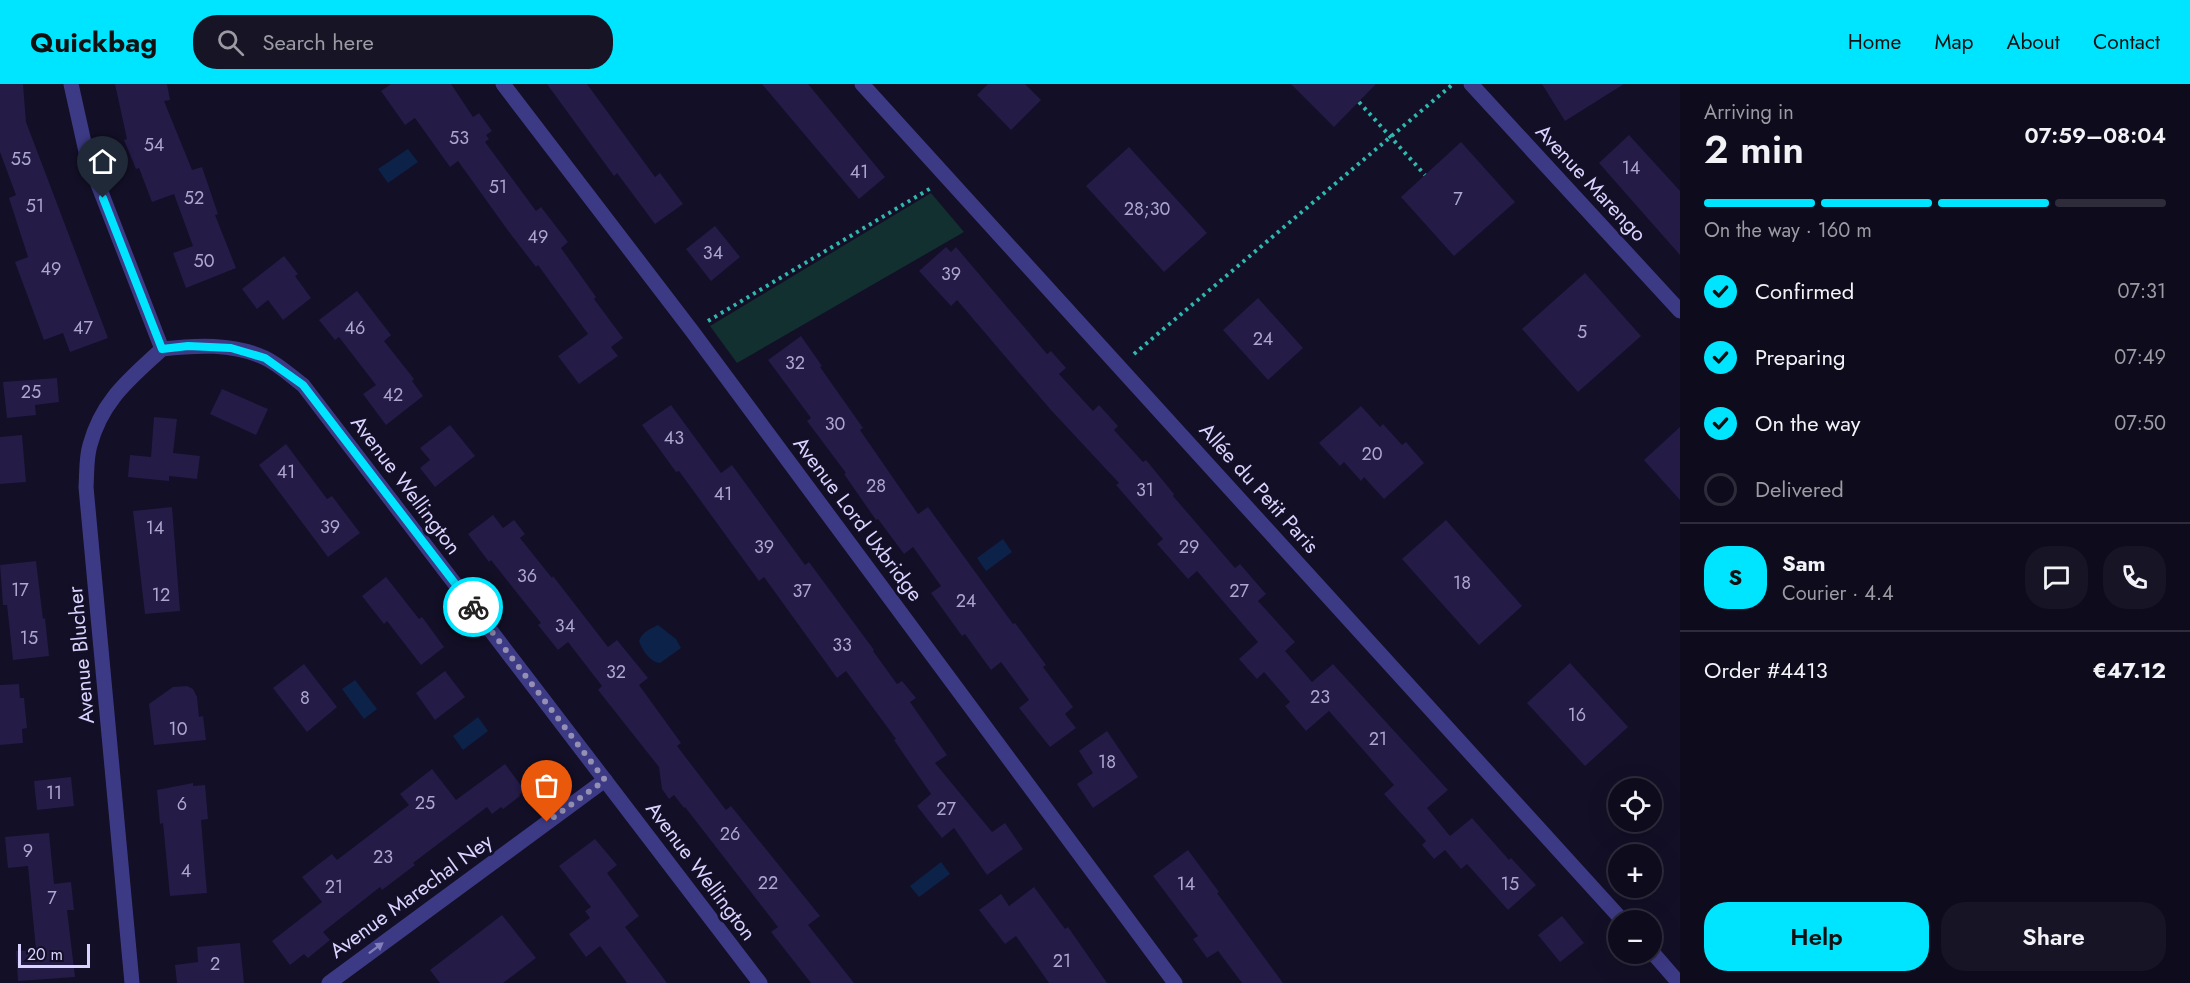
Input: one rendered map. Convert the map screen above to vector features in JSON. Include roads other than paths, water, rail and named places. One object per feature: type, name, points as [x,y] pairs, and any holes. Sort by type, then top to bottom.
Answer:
[{"type":"street","points":[[71,84],[87,156],[162,349]]},
{"type":"street","name":"Avenue Lord Uxbridge","points":[[503,84],[692,331],[1175,983]]},
{"type":"street","name":"Allée du Petit Paris","points":[[862,84],[1613,910]]},
{"type":"street","name":"Avenue Marengo","points":[[1471,84],[1680,311]]},
{"type":"street","name":"Avenue Wellington","points":[[162,349],[188,346],[231,348],[265,358],[303,385],[760,983]]},
{"type":"street","name":"Avenue Blucher","points":[[132,983],[86,487],[89,447],[101,412],[120,388],[162,349]]},
{"type":"street","name":"Avenue Marechal Ney","points":[[329,983],[605,780]]},
{"type":"street","points":[[1662,963],[1679,983]]},
{"type":"water","points":[[408,149],[418,162],[388,183],[378,169]]},
{"type":"water","points":[[1003,539],[1012,552],[986,571],[977,558]]},
{"type":"water","points":[[658,625],[676,639],[681,648],[660,663],[647,655],[639,641],[644,633]]},
{"type":"water","points":[[355,680],[377,709],[364,719],[342,689]]},
{"type":"water","points":[[478,717],[488,731],[463,750],[453,736]]},
{"type":"water","points":[[941,862],[950,874],[919,897],[910,886]]}]
